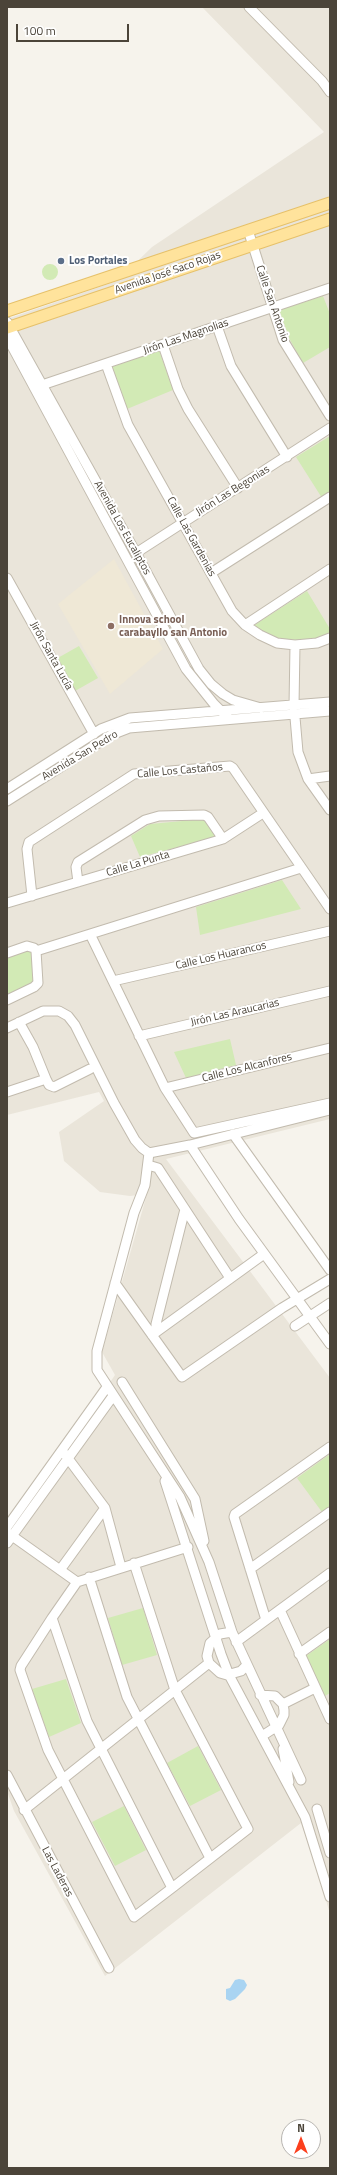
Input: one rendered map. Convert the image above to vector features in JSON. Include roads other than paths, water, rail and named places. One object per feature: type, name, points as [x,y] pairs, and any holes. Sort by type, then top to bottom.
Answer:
[{"type":"main road","name":"Avenida José Saco Rojas","points":[[7,311],[330,203]]},
{"type":"main road","name":"Avenida José Saco Rojas","points":[[8,329],[330,219]]},
{"type":"street","points":[[249,7],[326,79],[330,91]]},
{"type":"street","name":"Calle San Antonio","points":[[248,230],[285,343],[330,416]]},
{"type":"street","points":[[328,289],[330,299]]},
{"type":"street","name":"Jirón Las Magnolias","points":[[42,385],[328,289]]},
{"type":"street","points":[[217,326],[231,366],[286,457]]},
{"type":"street","name":"Avenida Los Eucaliptos","points":[[8,329],[42,385],[136,552],[199,669],[211,684],[233,700],[261,708]]},
{"type":"street","name":"Avenida Los Eucaliptos","points":[[8,329],[186,669],[220,711],[229,719]]},
{"type":"street","points":[[163,345],[178,389],[188,409],[238,488]]},
{"type":"street","name":"Calle Las Gardenias","points":[[106,364],[128,425],[232,611],[244,624],[277,643],[295,645],[317,643],[330,638]]},
{"type":"street","name":"Jirón Las Begonias","points":[[136,552],[330,428]]},
{"type":"street","points":[[211,573],[330,497]]},
{"type":"street","points":[[244,624],[330,569]]},
{"type":"street","name":"Jirón Santa Lucía","points":[[7,578],[94,734]]},
{"type":"street","points":[[295,645],[294,710],[298,752],[308,779],[330,810]]},
{"type":"street","points":[[294,710],[330,702]]},
{"type":"street","name":"Avenida San Pedro","points":[[7,789],[94,734],[109,726],[130,718],[261,708],[294,710]]},
{"type":"street","points":[[294,710],[330,711]]},
{"type":"street","name":"Avenida San Pedro","points":[[7,801],[111,735],[132,728],[229,719],[294,710]]},
{"type":"street","points":[[130,718],[132,728]]},
{"type":"street","points":[[109,726],[111,735]]},
{"type":"street","name":"Calle Los Castaños","points":[[32,896],[27,849],[29,842],[134,774],[230,766],[233,768],[330,909]]},
{"type":"street","points":[[308,779],[330,776]]},
{"type":"street","name":"Calle La Punta","points":[[7,903],[223,839],[263,813]]},
{"type":"street","points":[[78,882],[76,867],[78,862],[146,820],[159,816],[204,815],[208,817],[223,839]]},
{"type":"street","points":[[36,951],[302,868]]},
{"type":"street","name":"Calle Los Huarancos","points":[[113,981],[330,931]]},
{"type":"street","points":[[90,934],[165,1088],[194,1133],[330,1102]]},
{"type":"street","points":[[7,953],[31,946],[36,951],[38,983],[34,987],[7,999]]},
{"type":"street","name":"Jirón Las Araucarias","points":[[139,1036],[330,990]]},
{"type":"street","points":[[7,1028],[43,1011],[51,1010],[68,1016],[75,1025],[114,1103],[135,1140],[149,1153],[190,1145],[330,1110]]},
{"type":"street","points":[[19,1022],[49,1085],[54,1087],[90,1069]]},
{"type":"street","name":"Calle Los Alcanfores","points":[[165,1088],[330,1048]]},
{"type":"street","points":[[7,1092],[46,1079]]},
{"type":"street","points":[[233,1134],[330,1270]]},
{"type":"street","points":[[190,1145],[264,1254],[330,1344]]},
{"type":"street","points":[[149,1153],[145,1185],[134,1213],[115,1283],[96,1361],[97,1370],[180,1497],[209,1562]]},
{"type":"street","points":[[148,1165],[158,1168],[230,1278]]},
{"type":"street","points":[[154,1333],[185,1209]]},
{"type":"street","points":[[154,1333],[264,1254]]},
{"type":"street","points":[[115,1283],[154,1333],[182,1377],[297,1299],[330,1279]]},
{"type":"street","points":[[295,1326],[330,1303]]},
{"type":"street","points":[[122,1382],[195,1499],[209,1562],[232,1632],[246,1666],[302,1780]]},
{"type":"street","points":[[76,1582],[9,1537],[65,1454],[107,1387]]},
{"type":"street","points":[[7,1527],[113,1396]]},
{"type":"street","points":[[266,1620],[234,1521],[235,1514],[330,1446]]},
{"type":"street","points":[[65,1454],[105,1508],[121,1567]]},
{"type":"street","points":[[161,1470],[188,1547],[215,1637],[229,1675],[305,1817],[328,1884],[330,1897]]},
{"type":"street","points":[[60,1570],[105,1508]]},
{"type":"street","points":[[250,1569],[330,1512]]},
{"type":"street","points":[[134,1563],[175,1690],[248,1829],[134,1917],[40,1729],[20,1670],[20,1666],[76,1582],[121,1567],[134,1563],[188,1547]]},
{"type":"street","points":[[236,1642],[330,1573]]},
{"type":"street","points":[[89,1577],[127,1697],[210,1858]]},
{"type":"street","points":[[280,1610],[330,1719]]},
{"type":"street","points":[[52,1618],[82,1707],[100,1750],[172,1888]]},
{"type":"street","points":[[232,1632],[227,1632],[215,1637],[207,1649],[209,1663],[220,1673],[229,1675],[241,1671],[246,1666]]},
{"type":"street","points":[[299,1654],[330,1632]]},
{"type":"street","points":[[24,1810],[209,1663]]},
{"type":"street","points":[[283,1704],[315,1688]]},
{"type":"street","points":[[260,1695],[275,1696],[283,1704],[284,1715],[276,1728],[262,1736]]},
{"type":"street","points":[[280,1737],[291,1791]]},
{"type":"street","name":"Las Laderas","points":[[7,1774],[24,1810],[109,1968]]},
{"type":"street","points":[[317,1809],[330,1853]]},
{"type":"water","points":[[235,1980],[244,1980],[247,1985],[245,1989],[235,1999],[230,2001],[226,1999],[226,1989],[230,1988]]},
{"type":"place","name":"Los Portales","points":[[61,261]]},
{"type":"place","name":"Innova school carabayllo san Antonio","points":[[111,626]]}]
